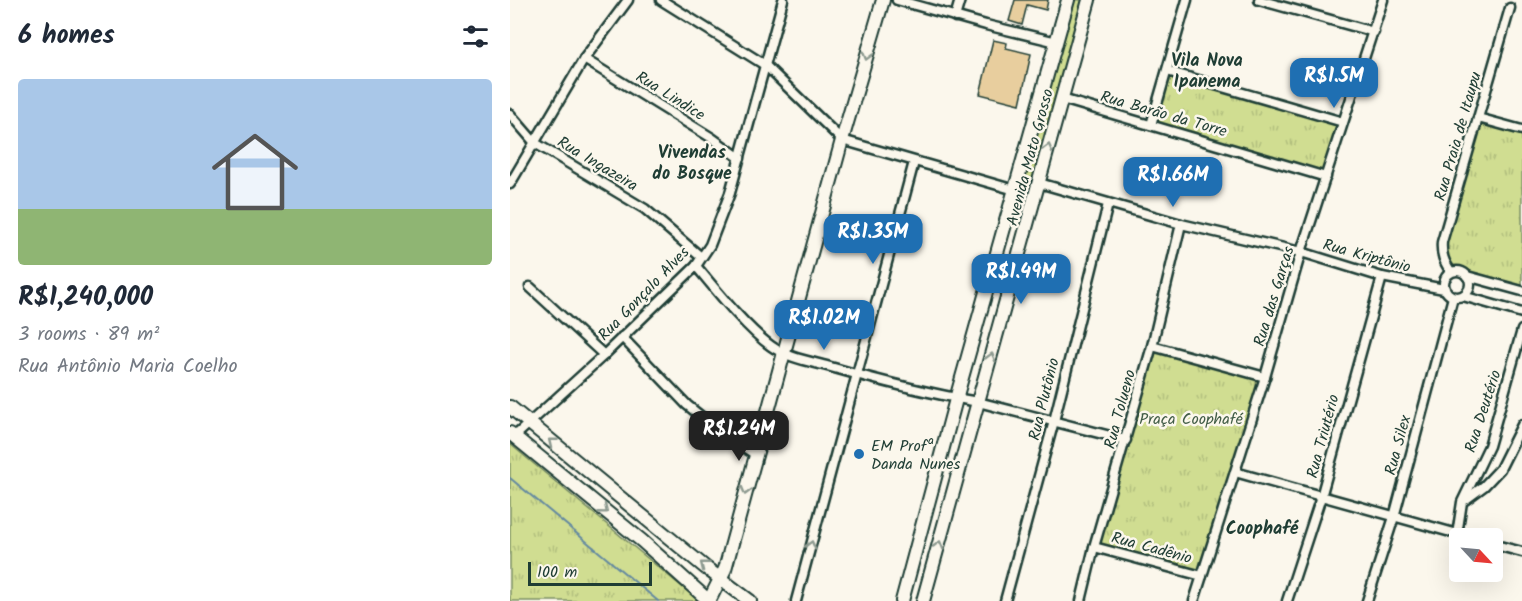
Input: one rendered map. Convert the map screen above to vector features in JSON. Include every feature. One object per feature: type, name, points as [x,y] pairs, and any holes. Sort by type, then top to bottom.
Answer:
[{"type":"main road","points":[[512,435],[642,541],[709,601],[722,579],[842,140],[883,0]]},
{"type":"main road","name":"Avenida Mato Grosso","points":[[902,601],[1068,0]]},
{"type":"main road","name":"Avenida Mato Grosso","points":[[923,601],[1089,0]]},
{"type":"main road","points":[[1057,42],[1069,47],[1072,56]]},
{"type":"main road","points":[[1022,163],[1025,176],[1039,183]]},
{"type":"main road","points":[[510,407],[750,601]]},
{"type":"street","points":[[510,184],[584,59],[628,0]]},
{"type":"street","points":[[662,0],[722,40],[765,65],[842,140],[1015,190]]},
{"type":"street","name":"Rua Gonçalo Alves","points":[[512,435],[529,423],[604,355],[696,266],[710,244],[730,193],[783,0]]},
{"type":"street","points":[[897,0],[1057,42]]},
{"type":"street","points":[[955,17],[960,0]]},
{"type":"street","points":[[1151,124],[1187,0]]},
{"type":"street","points":[[1258,0],[1374,32]]},
{"type":"street","name":"Rua das Garças","points":[[1194,601],[1265,377],[1301,252],[1383,0]]},
{"type":"street","name":"Rua Praia de Itaupu","points":[[1451,272],[1445,264],[1442,251],[1443,242],[1510,8]]},
{"type":"street","name":"Rua Lindice","points":[[584,59],[712,138],[740,158]]},
{"type":"street","points":[[1167,71],[1343,122]]},
{"type":"street","name":"Rua Barão da Torre","points":[[1062,99],[1326,177]]},
{"type":"street","name":"Rua Ingazeira","points":[[510,114],[535,143],[645,209],[701,257]]},
{"type":"street","points":[[1478,118],[1522,130]]},
{"type":"street","points":[[796,601],[914,162]]},
{"type":"street","name":"Rua Kriptônio","points":[[1039,183],[1181,224],[1301,252],[1382,277],[1444,289]]},
{"type":"street","name":"Rua Plutônio","points":[[1005,601],[1054,421],[1108,204]]},
{"type":"street","name":"Rua Tolueno","points":[[1081,601],[1094,547],[1152,346],[1181,224]]},
{"type":"street","points":[[696,266],[746,322],[770,346],[784,354],[1126,440]]},
{"type":"street","points":[[1463,296],[1468,292],[1471,283],[1462,272],[1451,272],[1444,280],[1444,289],[1453,297],[1463,296],[1522,313]]},
{"type":"street","points":[[1467,276],[1522,291]]},
{"type":"street","name":"Rua Triutério","points":[[1287,601],[1321,497],[1382,277]]},
{"type":"street","points":[[530,287],[604,355]]},
{"type":"street","name":"Rua Silex","points":[[1367,601],[1394,517],[1453,297]]},
{"type":"street","name":"Rua Deutério","points":[[1458,528],[1462,502],[1489,446],[1522,330]]},
{"type":"street","points":[[622,337],[687,405],[722,433],[756,455]]},
{"type":"street","points":[[1152,346],[1265,377]]},
{"type":"street","points":[[1462,502],[1484,486],[1500,469],[1522,424]]},
{"type":"street","points":[[1235,472],[1449,532]]},
{"type":"street","name":"Rua Cadênio","points":[[1094,547],[1202,576]]},
{"type":"street","points":[[1503,547],[1522,552]]},
{"type":"green space","points":[[1071,0],[1083,0],[1033,183],[1021,179]]},
{"type":"green space","points":[[1167,71],[1343,122],[1326,177],[1151,125]]},
{"type":"green space","points":[[1478,118],[1522,130],[1522,291],[1467,276],[1462,272],[1451,272],[1442,242]]},
{"type":"green space","name":"Praça Coophafé","points":[[1152,346],[1265,377],[1202,576],[1094,547]]},
{"type":"green space","points":[[510,444],[699,601],[510,601]]},
{"type":"building","points":[[1015,0],[1048,0],[1046,10],[1027,5],[1022,25],[1009,21]]},
{"type":"building","points":[[993,40],[1007,43],[1006,48],[1031,54],[1020,104],[980,94]]},
{"type":"waterway","points":[[510,478],[658,601]]},
{"type":"place","name":"EM Profª Danda Nunes","points":[[859,454]]},
{"type":"district","name":"Vila Nova Ipanema","points":[[1207,70]]},
{"type":"district","name":"Vivendas do Bosque","points":[[692,162]]},
{"type":"district","name":"Coophafé","points":[[1262,528]]}]
